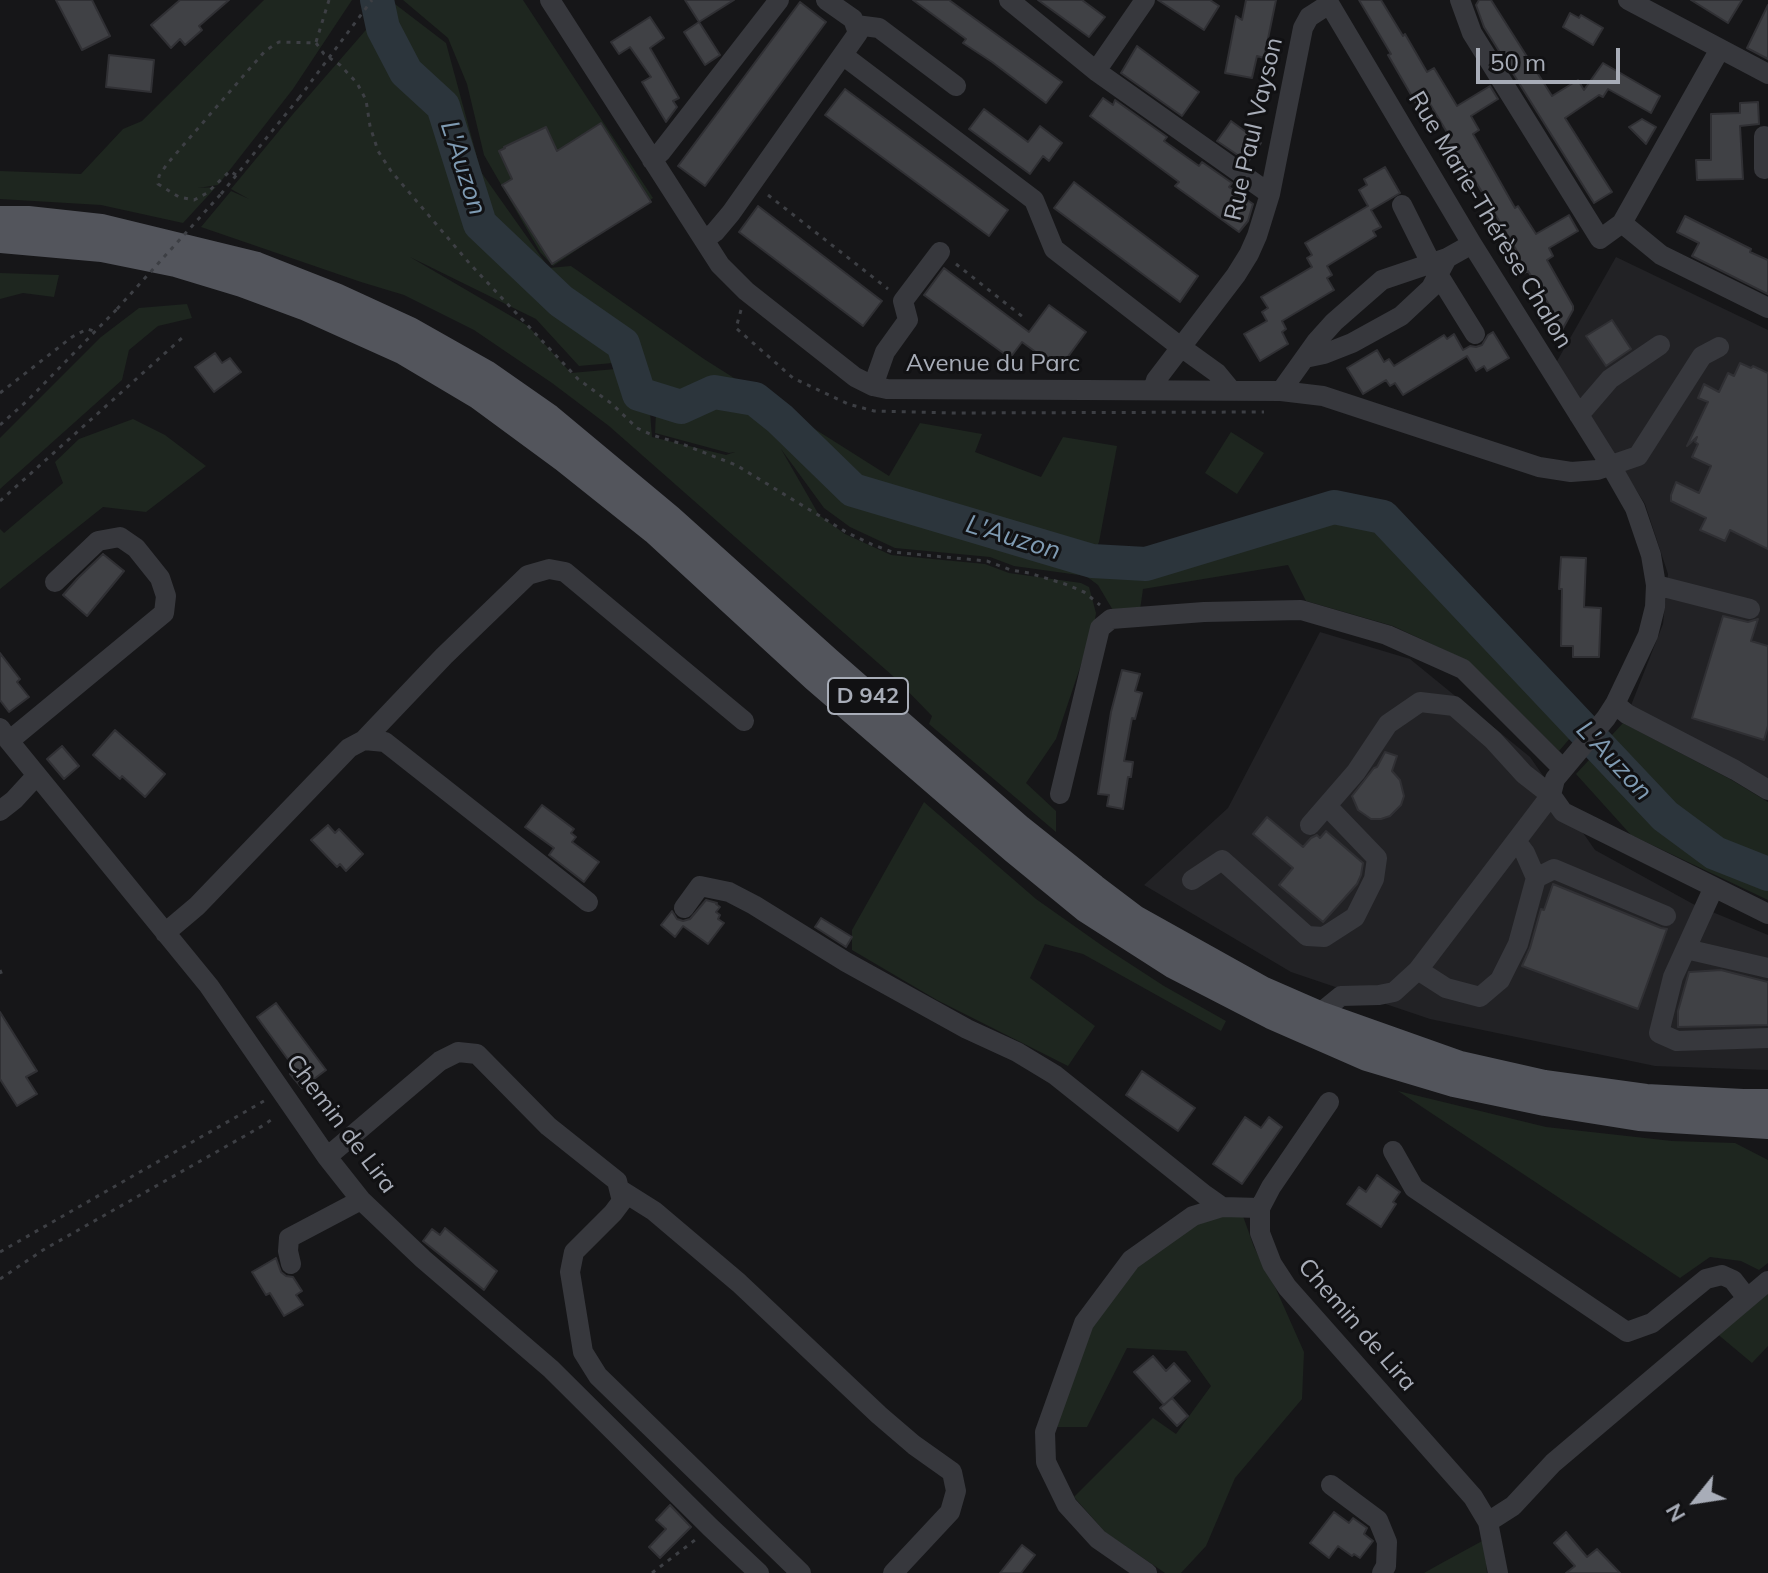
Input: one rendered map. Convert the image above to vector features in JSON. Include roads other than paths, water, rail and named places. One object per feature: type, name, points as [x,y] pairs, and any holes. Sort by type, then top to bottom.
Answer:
[{"type":"main road","name":"D 942","points":[[0,219],[101,227],[257,265],[410,330],[486,373],[549,417],[669,517],[912,734],[1020,828],[1094,887],[1135,918],[1264,990],[1319,1014],[1460,1064],[1544,1083],[1646,1097],[1768,1102]]},
{"type":"main road","name":"D 942","points":[[0,240],[102,249],[176,264],[242,284],[304,307],[404,352],[478,396],[654,531],[815,679],[1085,909],[1174,966],[1271,1016],[1367,1058],[1454,1084],[1639,1118],[1768,1126]]},
{"type":"street","name":"Avenue du Parc","points":[[550,0],[720,265],[746,291],[855,377],[873,386],[887,389],[1281,391],[1323,396],[1539,467],[1571,472],[1611,466]]},
{"type":"street","points":[[652,160],[779,0]]},
{"type":"street","points":[[704,240],[715,232],[753,183],[858,33],[853,19],[826,0]]},
{"type":"street","points":[[1009,0],[1096,71],[1270,194]]},
{"type":"street","points":[[1096,71],[1145,0]]},
{"type":"street","points":[[1460,0],[1472,33],[1600,239],[1622,223],[1720,49]]},
{"type":"street","points":[[1628,0],[1768,74]]},
{"type":"street","name":"Rue Paul Vayson","points":[[1153,390],[1156,380],[1249,254],[1270,194],[1303,28],[1309,17],[1328,2]]},
{"type":"street","name":"Rue Marie-Thérèse Chalon","points":[[1328,2],[1472,244],[1611,466],[1635,508],[1651,555],[1656,585],[1655,607],[1648,635],[1610,711],[1563,769]]},
{"type":"street","points":[[856,25],[879,28],[956,86]]},
{"type":"street","points":[[844,56],[1034,200],[1054,249],[1217,373],[1231,390]]},
{"type":"street","points":[[1764,136],[1764,169],[1768,168]]},
{"type":"street","points":[[1402,205],[1439,265],[1475,334]]},
{"type":"street","points":[[1622,223],[1661,255],[1768,308]]},
{"type":"street","points":[[1281,391],[1334,322],[1382,280],[1439,265],[1472,244]]},
{"type":"street","points":[[873,386],[885,352],[908,320],[903,301],[940,252]]},
{"type":"street","points":[[1305,358],[1352,343],[1401,316],[1431,288],[1439,265]]},
{"type":"street","points":[[1579,415],[1610,379],[1660,345]]},
{"type":"street","points":[[1611,466],[1638,456],[1702,356],[1719,347]]},
{"type":"street","points":[[4,734],[164,613],[166,596],[160,578],[136,548],[120,537],[98,541],[55,582]]},
{"type":"street","points":[[165,933],[197,906],[349,748],[364,740],[444,656],[528,575],[549,569],[565,572],[744,721]]},
{"type":"street","points":[[1656,585],[1750,609]]},
{"type":"street","points":[[1060,794],[1100,628],[1111,619],[1204,612],[1301,610],[1387,635],[1463,669],[1563,769],[1555,779],[1551,795],[1418,970],[1394,992],[1341,996],[1319,1014]]},
{"type":"street","points":[[1310,825],[1356,772],[1388,724],[1420,702],[1454,706],[1493,740],[1524,774],[1551,795],[1563,812],[1768,914]]},
{"type":"street","points":[[1610,711],[1627,714],[1768,790]]},
{"type":"street","name":"Chemin de Lira","points":[[4,734],[209,986],[327,1157],[361,1200],[423,1259],[551,1369],[759,1573]]},
{"type":"street","points":[[364,740],[385,742],[588,902]]},
{"type":"street","points":[[0,811],[37,775]]},
{"type":"street","points":[[1192,880],[1222,860],[1307,936],[1324,937],[1355,917],[1374,879],[1377,858],[1327,806]]},
{"type":"street","points":[[1418,970],[1446,988],[1480,997],[1500,980],[1518,944],[1536,878],[1516,841]]},
{"type":"street","points":[[1536,878],[1554,869],[1666,916]]},
{"type":"street","points":[[684,908],[700,886],[729,892],[754,905],[859,970],[1055,1075],[1222,1207]]},
{"type":"street","points":[[1714,887],[1673,977],[1659,1033],[1677,1041],[1768,1038]]},
{"type":"street","points":[[1686,949],[1768,968]]},
{"type":"street","points":[[327,1157],[440,1061],[458,1052],[477,1054],[548,1126],[617,1181],[622,1201],[574,1252],[570,1272],[583,1352],[598,1376],[801,1573]]},
{"type":"street","points":[[1147,1573],[1098,1539],[1067,1505],[1046,1462],[1045,1432],[1084,1323],[1131,1260],[1193,1216],[1222,1207],[1260,1208],[1329,1102]]},
{"type":"street","points":[[1393,1151],[1414,1188],[1627,1332],[1652,1323],[1706,1279],[1722,1275],[1733,1280],[1747,1298]]},
{"type":"street","points":[[619,1189],[654,1211],[739,1283],[879,1415],[952,1472],[956,1491],[950,1512],[893,1573]]},
{"type":"street","points":[[291,1264],[289,1238],[361,1200]]},
{"type":"street","name":"Chemin de Lira","points":[[1260,1208],[1260,1233],[1272,1264],[1287,1287],[1473,1497],[1488,1522],[1498,1573]]},
{"type":"street","points":[[1488,1522],[1513,1506],[1553,1463],[1768,1281]]},
{"type":"street","points":[[1331,1485],[1378,1520],[1387,1542],[1386,1566],[1382,1573]]},
{"type":"waterway","name":"L'Auzon","points":[[377,0],[383,28],[406,72],[443,106],[480,224],[561,301],[623,344],[639,394],[681,407],[714,392],[755,399],[853,490],[1092,561],[1146,564],[1334,507],[1383,517],[1665,816],[1715,853],[1768,874]]}]
